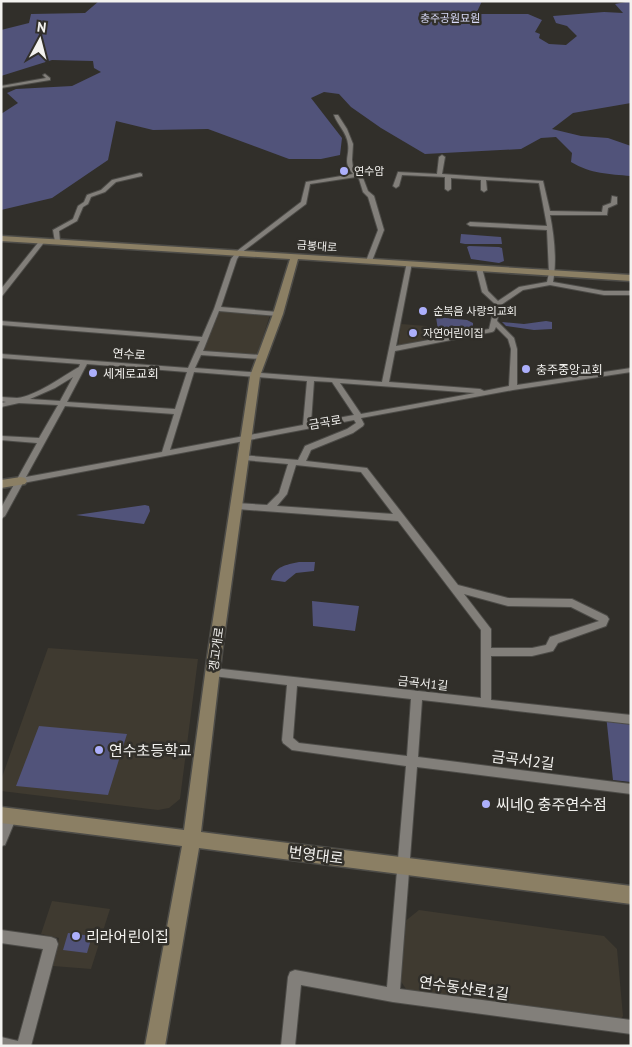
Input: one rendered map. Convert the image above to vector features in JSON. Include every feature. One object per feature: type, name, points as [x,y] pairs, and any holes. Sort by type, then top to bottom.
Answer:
[{"type":"street","points":[[1,88],[49,79],[45,75]]},
{"type":"street","points":[[336,116],[345,128],[351,144],[349,160],[356,175],[361,179],[366,192],[370,196],[381,230],[368,260]]},
{"type":"street","points":[[439,175],[442,157]]},
{"type":"street","points":[[396,186],[400,173],[540,181],[543,185],[550,228],[552,273],[550,284]]},
{"type":"street","points":[[57,241],[56,230],[75,220],[81,206],[86,203],[89,196],[103,191],[114,181],[140,175]]},
{"type":"street","points":[[165,454],[191,370],[217,309],[234,259],[239,252],[304,203],[308,183],[356,175]]},
{"type":"street","points":[[448,176],[448,189]]},
{"type":"street","points":[[483,178],[484,190]]},
{"type":"street","points":[[547,213],[605,214],[605,207],[614,204],[614,197]]},
{"type":"street","points":[[470,224],[550,228]]},
{"type":"street","name":"금봉대로","points":[[1,238],[631,278]]},
{"type":"street","points":[[1,294],[42,240]]},
{"type":"street","name":"갱고개로","points":[[155,1046],[192,839],[212,672],[255,376],[278,314],[295,256]]},
{"type":"street","points":[[385,384],[409,264]]},
{"type":"street","points":[[479,268],[485,292],[498,304]]},
{"type":"street","points":[[393,349],[492,330],[498,304],[521,288],[550,284],[596,292],[631,294]]},
{"type":"street","points":[[217,309],[278,314]]},
{"type":"street","points":[[494,321],[511,338],[514,349],[514,388]]},
{"type":"street","points":[[1,323],[204,339]]},
{"type":"street","points":[[198,354],[261,357]]},
{"type":"street","name":"연수로","points":[[1,356],[83,365],[191,370],[492,392]]},
{"type":"street","points":[[1,405],[23,400],[66,379],[83,365]]},
{"type":"street","points":[[1,516],[83,365]]},
{"type":"street","name":"금곡로","points":[[1,484],[306,426],[358,419],[514,388],[631,370]]},
{"type":"street","points":[[306,426],[311,379]]},
{"type":"street","points":[[269,508],[283,494],[297,462],[308,448],[350,431],[358,419],[335,381]]},
{"type":"street","points":[[1,398],[178,412]]},
{"type":"street","points":[[1,438],[42,441]]},
{"type":"street","points":[[244,457],[364,470],[486,629],[486,702]]},
{"type":"street","points":[[237,506],[402,518]]},
{"type":"street","points":[[455,588],[508,602],[572,603],[604,619],[603,624],[554,640],[549,648],[532,652],[486,652]]},
{"type":"street","name":"금곡서1길","points":[[212,672],[631,720]]},
{"type":"street","name":"금곡서2길","points":[[292,681],[287,734],[291,746],[631,789]]},
{"type":"street","points":[[393,995],[417,695]]},
{"type":"street","points":[[1,841],[6,815]]},
{"type":"street","name":"번영대로","points":[[6,815],[404,866],[630,898]]},
{"type":"street","points":[[1,936],[52,944],[24,1046]]},
{"type":"street","name":"연수동산로1길","points":[[288,1046],[294,977],[393,995],[631,1027]]},
{"type":"street","points":[[1,1044],[14,1046]]},
{"type":"shaded area","points":[[216,311],[270,315],[256,358],[198,353]]},
{"type":"shaded area","name":"자연어린이집","points":[[401,324],[427,326],[425,341],[398,346]]},
{"type":"shaded area","name":"연수초등학교","points":[[48,648],[198,659],[180,799],[169,808],[158,810],[1,791],[1,780]]},
{"type":"shaded area","name":"리라어린이집","points":[[52,901],[110,909],[91,969],[53,966],[59,938],[41,934]]},
{"type":"shaded area","points":[[419,910],[604,936],[617,949],[623,1016],[617,1023],[408,992],[400,980],[404,922]]},
{"type":"green space","name":"충주공원묘원","points":[[99,1],[482,1],[476,14],[528,14],[542,20],[535,32],[540,34],[539,38],[549,44],[566,45],[577,36],[567,26],[556,23],[553,16],[604,12],[623,13],[615,4],[631,1],[631,103],[573,113],[552,129],[581,136],[608,138],[631,146],[631,176],[600,173],[578,166],[571,162],[572,153],[556,137],[541,138],[521,149],[425,154],[381,128],[351,107],[339,94],[324,92],[311,98],[342,138],[340,155],[321,159],[289,159],[208,129],[153,130],[116,121],[108,160],[52,198],[1,210],[1,114],[18,103],[7,93],[16,89],[72,86],[101,72],[94,68],[93,61],[52,60],[1,76],[1,30],[29,23],[31,14],[85,13]]},
{"type":"green space","points":[[461,234],[501,237],[502,244],[460,243]]},
{"type":"green space","points":[[467,247],[502,248],[504,261],[499,263],[471,259]]},
{"type":"green space","points":[[436,317],[467,320],[473,323],[473,330],[442,338],[439,337]]},
{"type":"green space","points":[[502,322],[524,324],[552,322],[552,329],[534,330],[506,326]]},
{"type":"green space","points":[[149,506],[150,511],[144,524],[76,515]]},
{"type":"green space","points":[[299,562],[315,562],[314,571],[296,573],[285,582],[271,580],[278,569],[285,565]]},
{"type":"green space","points":[[312,601],[359,606],[355,631],[313,626]]},
{"type":"green space","points":[[606,715],[631,720],[631,782],[613,780]]},
{"type":"green space","points":[[39,726],[127,734],[108,795],[16,786]]},
{"type":"green space","points":[[68,933],[92,936],[87,953],[63,950]]},
{"type":"place","name":"연수암","points":[[344,171]]},
{"type":"place","name":"순복음 사랑의교회","points":[[423,311]]},
{"type":"place","name":"자연어린이집","points":[[413,333]]},
{"type":"place","name":"충주중앙교회","points":[[526,369]]},
{"type":"place","name":"세계로교회","points":[[93,373]]},
{"type":"place","name":"연수초등학교","points":[[99,750]]},
{"type":"place","name":"씨네Q 충주연수점","points":[[486,804]]},
{"type":"place","name":"리라어린이집","points":[[76,936]]}]
